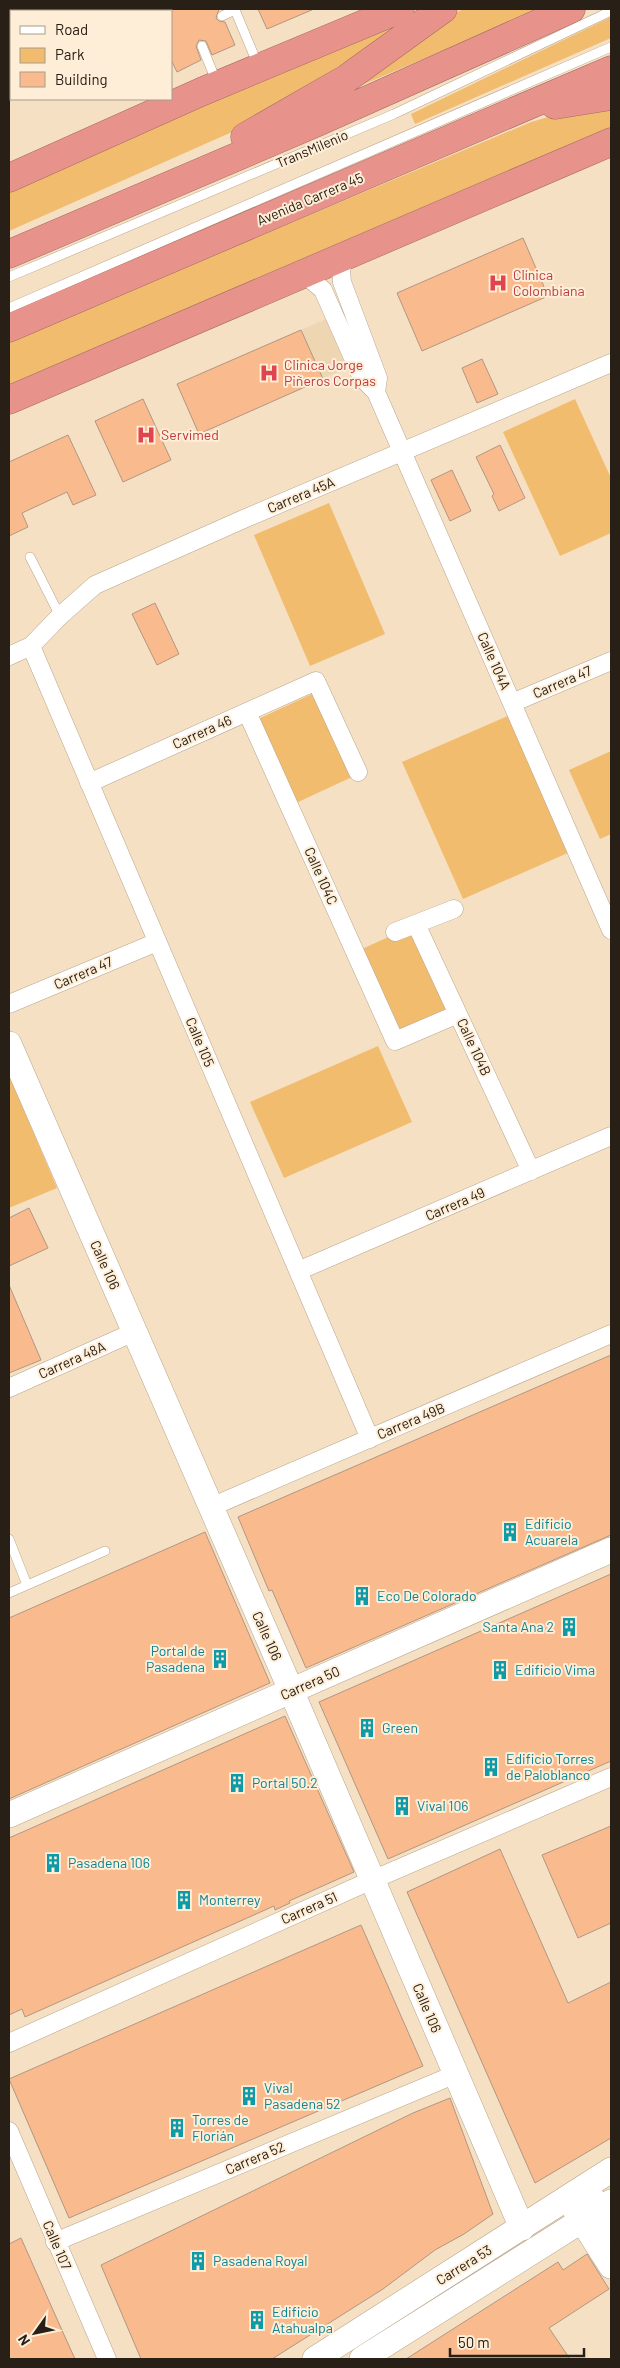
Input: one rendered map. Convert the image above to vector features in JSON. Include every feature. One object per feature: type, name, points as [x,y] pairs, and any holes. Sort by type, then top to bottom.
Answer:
[{"type":"highway","points":[[9,178],[218,85],[396,9]]},
{"type":"highway","points":[[161,188],[346,79],[443,9]]},
{"type":"highway","points":[[9,254],[318,122],[571,9]]},
{"type":"highway","name":"Avenida Carrera 45","points":[[9,328],[611,70]]},
{"type":"highway","points":[[511,112],[611,96]]},
{"type":"highway","points":[[9,400],[611,142]]},
{"type":"street","name":"Calle 104A","points":[[345,255],[341,271],[342,282],[378,378],[376,392]]},
{"type":"street","name":"Calle 104A","points":[[303,273],[323,290],[362,378],[376,392],[611,930]]},
{"type":"street","name":"Carrera 45A","points":[[9,656],[31,646],[60,616],[95,585],[611,363]]},
{"type":"street","name":"Calle 105","points":[[31,646],[370,1438]]},
{"type":"street","name":"Carrera 47","points":[[512,703],[611,661]]},
{"type":"street","name":"Carrera 46","points":[[90,783],[316,681],[358,772]]},
{"type":"street","name":"Calle 104C","points":[[247,712],[394,1041],[458,1014]]},
{"type":"street","points":[[394,932],[454,909]]},
{"type":"street","name":"Calle 104B","points":[[416,924],[531,1171]]},
{"type":"street","name":"Carrera 47","points":[[9,1004],[158,942]]},
{"type":"street","name":"Calle 106","points":[[9,1044],[291,1691],[522,2228]]},
{"type":"street","name":"Carrera 49","points":[[298,1271],[611,1136]]},
{"type":"street","name":"Carrera 48A","points":[[9,1388],[134,1332]]},
{"type":"street","name":"Carrera 49B","points":[[211,1507],[611,1334]]},
{"type":"street","name":"Carrera 50","points":[[9,1815],[611,1550]]},
{"type":"street","name":"Carrera 51","points":[[9,2044],[372,1880],[611,1777]]},
{"type":"street","name":"Carrera 52","points":[[55,2242],[456,2074]]},
{"type":"street","name":"Calle 107","points":[[9,2131],[55,2242],[107,2359]]},
{"type":"street","name":"Carrera 53","points":[[315,2359],[577,2194],[611,2170]]},
{"type":"street","points":[[577,2194],[601,2215],[611,2266]]},
{"type":"street","name":"Carrera 53","points":[[362,2359],[601,2215]]},
{"type":"lane","points":[[222,16],[235,10],[260,67]]},
{"type":"lane","name":"TransMilenio","points":[[9,277],[394,114],[611,11]]},
{"type":"lane","points":[[202,46],[218,85]]},
{"type":"lane","name":"TransMilenio","points":[[9,308],[611,47]]},
{"type":"lane","points":[[30,557],[60,616]]},
{"type":"lane","points":[[9,1539],[27,1585]]},
{"type":"lane","points":[[9,1593],[105,1551]]},
{"type":"shaded area","name":"Clinica Jorge Piñeros Corpas","points":[[326,319],[347,368],[199,434],[177,384]]},
{"type":"green space","points":[[463,9],[541,9],[350,90],[447,18]]},
{"type":"green space","points":[[425,10],[250,124],[9,231],[9,188]]},
{"type":"green space","points":[[611,17],[611,38],[415,124],[411,114]]},
{"type":"green space","points":[[611,106],[611,133],[9,391],[9,341],[531,122],[562,113]]},
{"type":"green space","points":[[575,399],[611,478],[611,533],[560,556],[503,432]]},
{"type":"green space","points":[[329,503],[385,634],[310,666],[254,535]]},
{"type":"green space","points":[[312,694],[352,777],[296,803],[256,720]]},
{"type":"green space","points":[[510,715],[570,852],[463,899],[402,762]]},
{"type":"green space","points":[[611,751],[611,834],[600,839],[569,770]]},
{"type":"green space","points":[[415,925],[454,1008],[400,1032],[362,949]]},
{"type":"green space","points":[[378,1046],[412,1122],[284,1178],[250,1102]]},
{"type":"green space","points":[[9,1075],[57,1188],[9,1208]]},
{"type":"building","points":[[219,9],[216,18],[219,21],[225,22],[235,45],[212,55],[206,41],[199,40],[196,46],[201,60],[177,72],[172,62],[171,10]]},
{"type":"building","points":[[258,9],[314,9],[267,29]]},
{"type":"building","points":[[523,238],[548,296],[422,351],[397,293]]},
{"type":"building","name":"Clinica Jorge Piñeros Corpas","points":[[301,330],[323,379],[199,434],[177,384]]},
{"type":"building","points":[[482,359],[498,394],[477,403],[462,368]]},
{"type":"building","points":[[143,399],[171,460],[123,482],[95,421]]},
{"type":"building","points":[[68,435],[96,495],[73,505],[67,492],[22,513],[28,527],[9,536],[9,462]]},
{"type":"building","points":[[500,445],[525,498],[499,511],[492,496],[494,494],[476,457]]},
{"type":"building","points":[[452,470],[471,511],[450,521],[431,480]]},
{"type":"building","points":[[155,603],[179,654],[157,665],[132,614]]},
{"type":"building","points":[[29,1208],[48,1248],[9,1266],[9,1218]]},
{"type":"building","points":[[9,1285],[41,1360],[9,1373]]},
{"type":"building","points":[[611,1355],[611,1535],[306,1668],[272,1590],[269,1591],[238,1517]]},
{"type":"building","points":[[205,1532],[270,1683],[9,1799],[9,1618]]},
{"type":"building","points":[[611,1574],[611,1761],[388,1859],[319,1702]]},
{"type":"building","points":[[285,1716],[354,1872],[289,1901],[290,1903],[275,1910],[274,1906],[25,2017],[22,2009],[9,2015],[9,1838]]},
{"type":"building","points":[[611,1826],[611,1923],[578,1938],[542,1855]]},
{"type":"building","points":[[500,1849],[568,2003],[611,1982],[611,2138],[535,2183],[407,1892]]},
{"type":"building","points":[[361,1925],[423,2066],[69,2218],[9,2079]]},
{"type":"building","points":[[450,2098],[493,2214],[464,2234],[435,2250],[383,2289],[272,2359],[141,2359],[101,2265],[413,2113]]},
{"type":"building","points":[[21,2238],[75,2359],[9,2359],[9,2244]]},
{"type":"building","points":[[587,2254],[609,2289],[549,2328],[570,2359],[406,2359],[558,2262],[563,2270]]},
{"type":"place","name":"Clínica Colombiana","points":[[498,283]]},
{"type":"place","name":"Clinica Jorge Piñeros Corpas","points":[[269,373]]},
{"type":"place","name":"Servimed","points":[[146,435]]},
{"type":"place","name":"Edificio Acuarela","points":[[510,1532]]},
{"type":"place","name":"Eco De Colorado","points":[[362,1596]]},
{"type":"place","name":"Santa Ana 2","points":[[569,1627]]},
{"type":"place","name":"Portal de Pasadena","points":[[220,1659]]},
{"type":"place","name":"Edificio Vima","points":[[500,1670]]},
{"type":"place","name":"Green","points":[[367,1728]]},
{"type":"place","name":"Edificio Torres de Paloblanco","points":[[491,1767]]},
{"type":"place","name":"Portal 50.2","points":[[237,1783]]},
{"type":"place","name":"Vival 106","points":[[402,1806]]},
{"type":"place","name":"Pasadena 106","points":[[53,1863]]},
{"type":"place","name":"Monterrey","points":[[184,1900]]},
{"type":"place","name":"Vival Pasadena 52","points":[[249,2096]]},
{"type":"place","name":"Torres de Florián","points":[[177,2128]]},
{"type":"place","name":"Pasadena Royal","points":[[198,2261]]},
{"type":"place","name":"Edificio Atahualpa","points":[[257,2320]]}]
